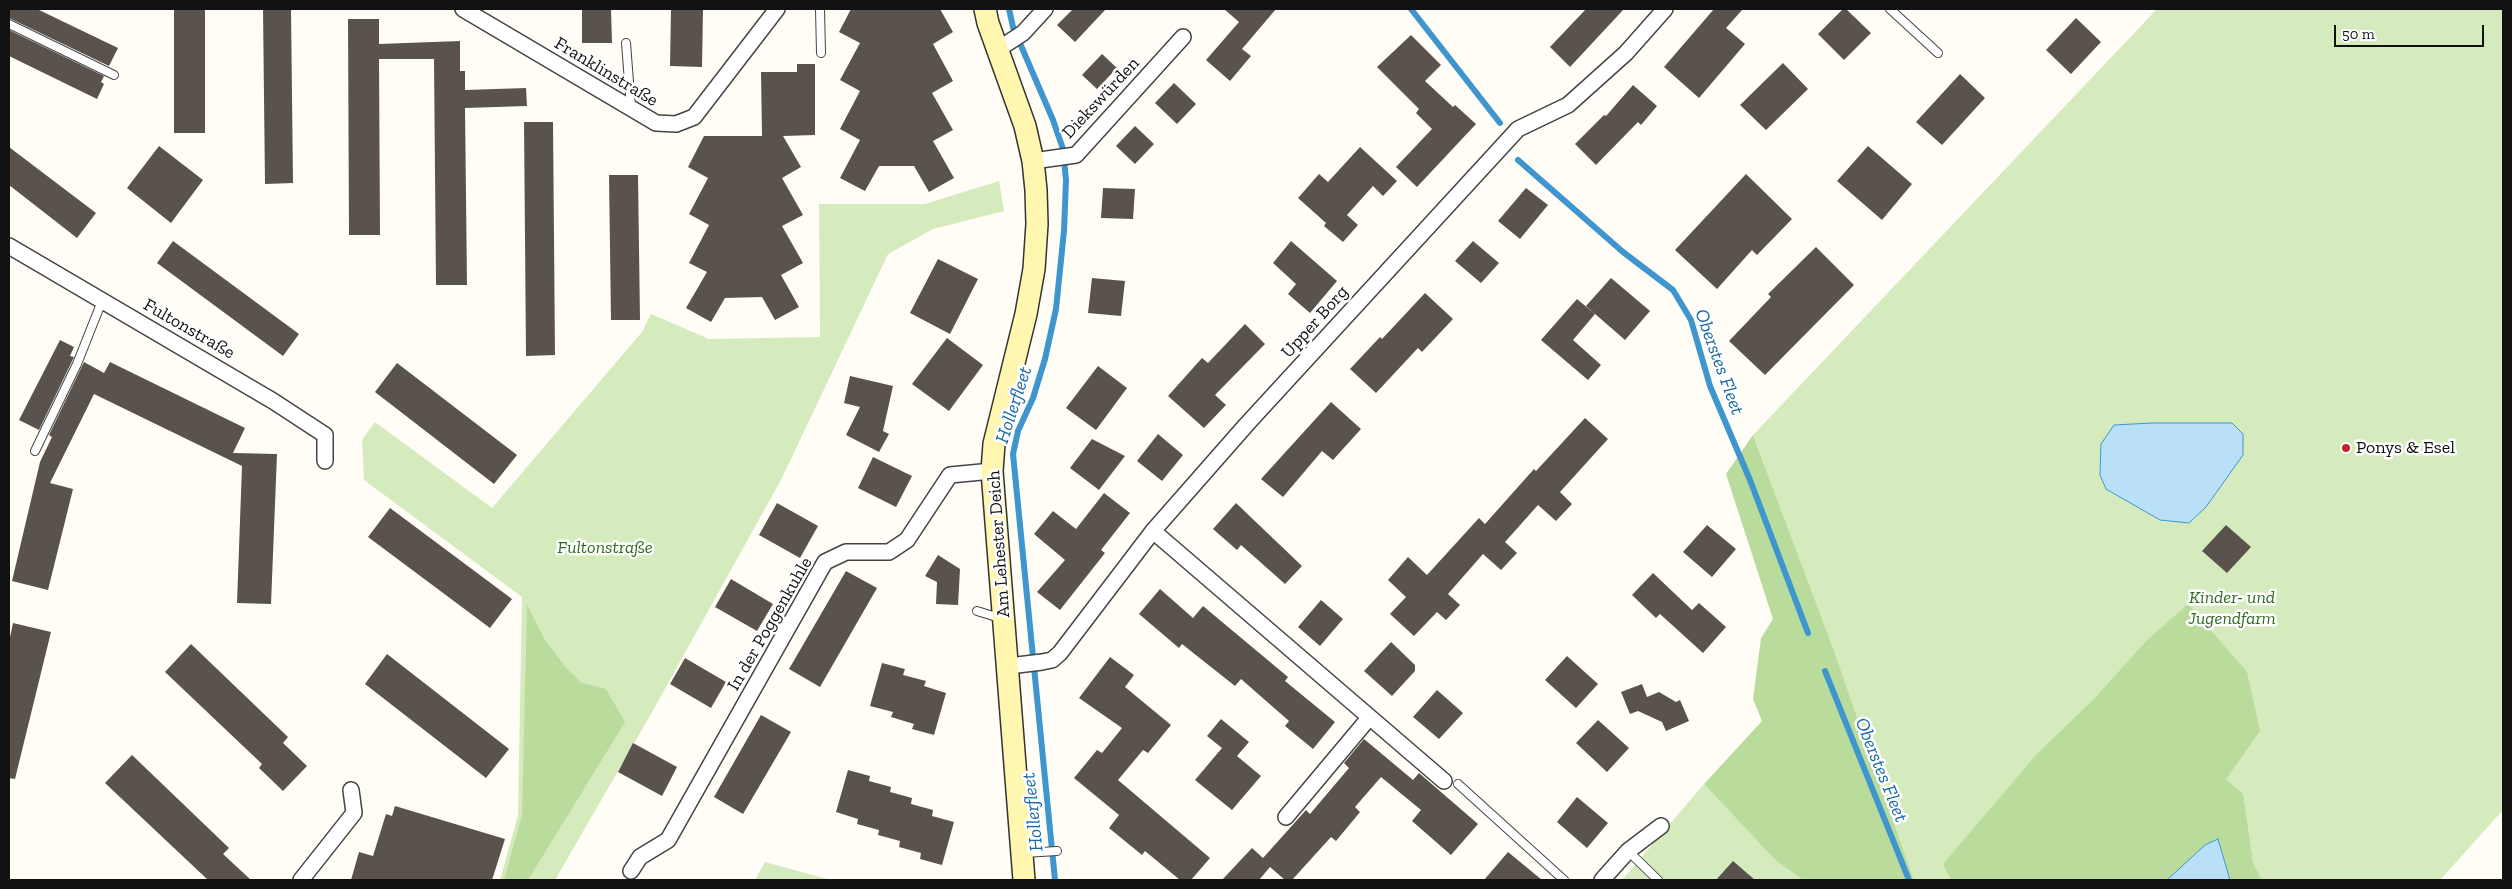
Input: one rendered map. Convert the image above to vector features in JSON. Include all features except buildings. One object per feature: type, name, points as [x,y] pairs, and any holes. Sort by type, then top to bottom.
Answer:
[{"type":"street","name":"Franklinstraße","points":[[463,9],[656,123],[676,124],[694,117],[771,11]]},
{"type":"street","name":"Am Lehester Deich","points":[[985,9],[1011,41],[1024,126],[1032,161],[1037,224],[1034,269],[1026,314],[994,444],[992,471],[1005,619],[1026,664],[1022,853],[1024,880]]},
{"type":"street","points":[[1011,41],[1045,9]]},
{"type":"street","name":"Upper Borg","points":[[1026,664],[1052,660],[1074,638],[1152,531],[1379,279],[1518,129],[1568,105],[1626,54],[1665,9]]},
{"type":"street","name":"Diekswürden","points":[[1032,161],[1076,154],[1085,147],[1183,37]]},
{"type":"street","name":"Fultonstraße","points":[[9,246],[273,401],[325,435],[325,461]]},
{"type":"street","name":"In der Poggenkuhle","points":[[631,871],[640,857],[668,840],[826,562],[846,552],[889,552],[906,540],[950,475],[992,471]]},
{"type":"street","points":[[1152,531],[1369,718],[1451,783]]},
{"type":"street","points":[[1286,817],[1369,718]]},
{"type":"street","points":[[301,880],[354,812],[351,790]]},
{"type":"street","points":[[1602,880],[1628,851],[1661,826]]},
{"type":"lane","points":[[820,9],[821,53]]},
{"type":"lane","points":[[1890,9],[1938,54]]},
{"type":"lane","points":[[9,24],[114,76]]},
{"type":"lane","points":[[626,43],[631,108]]},
{"type":"lane","points":[[35,451],[77,364],[102,301]]},
{"type":"lane","points":[[977,611],[1005,619]]},
{"type":"lane","points":[[1451,783],[1564,880]]},
{"type":"lane","points":[[1022,853],[1053,851]]},
{"type":"lane","points":[[1628,851],[1658,880]]},
{"type":"green space","name":"Kinder- und Jugendfarm","points":[[2157,9],[2503,9],[2503,810],[2440,880],[1914,880],[1832,645],[1753,435]]},
{"type":"green space","points":[[999,181],[1004,211],[933,229],[888,254],[782,478],[651,714],[555,880],[500,880],[518,815],[522,597],[364,480],[362,440],[375,422],[492,508],[642,332],[651,314],[709,339],[820,337],[819,204],[925,204]]},
{"type":"green space","points":[[1753,435],[1832,645],[1914,880],[1803,880],[1775,860],[1704,784],[1762,721],[1753,699],[1761,638],[1773,619],[1726,474]]},
{"type":"green space","points":[[2188,604],[2247,672],[2260,731],[2226,779],[2243,794],[2253,863],[2262,880],[2230,880],[2218,839],[2167,880],[1951,880],[1943,864],[2037,754],[2095,698],[2147,640]]},
{"type":"green space","points":[[527,605],[545,640],[567,669],[582,683],[606,689],[625,722],[528,880],[504,880],[522,815]]},
{"type":"green space","points":[[1704,784],[1775,860],[1803,880],[1622,880]]},
{"type":"green space","points":[[765,862],[831,880],[755,880]]},
{"type":"water","points":[[2232,423],[2243,434],[2243,455],[2206,507],[2189,523],[2160,520],[2106,489],[2100,475],[2101,444],[2114,425]]},
{"type":"water","points":[[2218,839],[2230,880],[2167,880],[2205,845]]},
{"type":"waterway","name":"Hollerfleet","points":[[1009,9],[1013,27],[1053,120],[1063,149],[1066,180],[1064,231],[1056,309],[1045,359],[1033,398],[1018,431],[1013,454],[1055,880]]},
{"type":"waterway","name":"Oberstes Fleet","points":[[1411,9],[1500,123]]},
{"type":"waterway","name":"Oberstes Fleet","points":[[1518,160],[1623,252],[1673,290],[1691,320],[1710,386],[1750,480],[1808,633]]},
{"type":"waterway","name":"Oberstes Fleet","points":[[1825,671],[1909,880]]},
{"type":"place","name":"Ponys & Esel","points":[[2346,448]]}]
